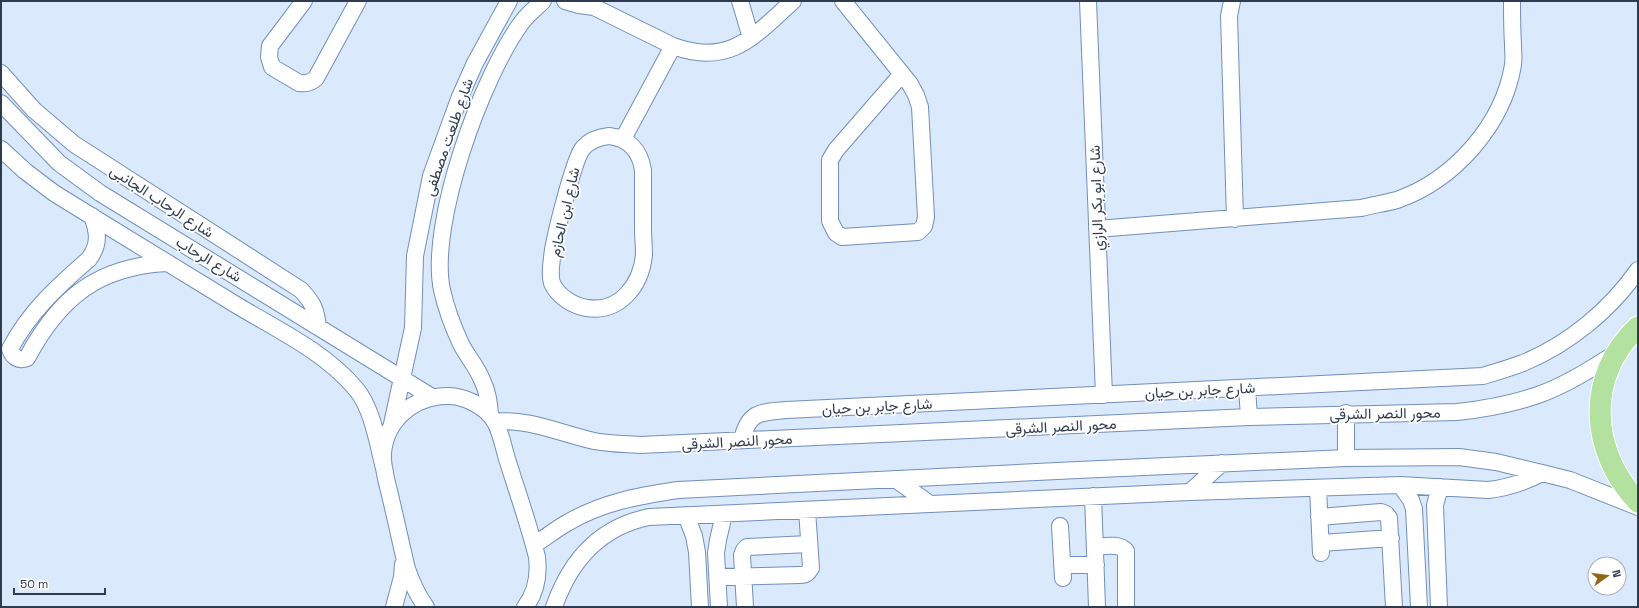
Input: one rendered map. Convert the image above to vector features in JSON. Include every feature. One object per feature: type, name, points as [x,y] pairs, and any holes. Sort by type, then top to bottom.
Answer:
[{"type":"main road","points":[[1638,327],[1616,353],[1609,367],[1600,398],[1601,430],[1604,447],[1610,464],[1619,479],[1638,502]]},
{"type":"street","points":[[304,1],[270,46],[268,51],[272,67],[299,83],[304,84],[316,78],[358,1]]},
{"type":"street","name":"شارع طلعت مصطفى","points":[[385,472],[383,454],[387,436],[392,424],[402,377],[410,349],[413,328],[415,256],[432,176],[459,99],[475,62],[509,1]]},
{"type":"street","name":"شارع طلعت مصطفى","points":[[525,607],[533,594],[537,582],[538,564],[534,546],[493,419],[483,381],[456,332],[442,290],[439,263],[446,210],[455,174],[466,138],[479,104],[512,37],[522,22],[543,1]]},
{"type":"street","points":[[565,1],[580,5],[592,4],[673,46],[687,51],[706,54],[725,51],[743,44],[793,1]]},
{"type":"street","points":[[740,1],[751,38]]},
{"type":"street","points":[[843,1],[902,74],[910,84],[916,95],[920,107],[926,217],[924,226],[918,232],[842,237],[836,233],[830,221],[830,160],[836,150],[902,74]]},
{"type":"street","name":"شارع ابو بكر الرازي","points":[[1088,1],[1104,394]]},
{"type":"street","points":[[1232,1],[1229,16],[1235,219]]},
{"type":"street","points":[[1097,229],[1361,208],[1397,200],[1431,184],[1461,161],[1488,127],[1504,97],[1513,64],[1512,1]]},
{"type":"street","points":[[623,139],[673,46]]},
{"type":"street","name":"شارع الرحاب الجانبى","points":[[1,73],[34,110],[74,144],[301,290],[310,300],[316,313],[318,326]]},
{"type":"street","name":"شارع الرحاب","points":[[1,103],[59,163],[100,193],[402,377],[432,397]]},
{"type":"street","name":"شارع ابن الحازم","points":[[609,136],[623,139],[636,150],[641,160],[643,170],[644,256],[638,278],[626,298],[614,305],[596,310],[578,307],[563,297],[552,282],[552,258],[556,235],[576,161],[582,149],[599,137],[609,136]]},
{"type":"street","name":"شارع الرحاب","points":[[1,149],[25,171],[54,193],[287,335],[332,366],[357,390],[367,408],[385,472]]},
{"type":"street","points":[[92,216],[98,233],[94,251],[88,259],[41,304],[24,324],[10,349],[16,358],[22,360],[28,358],[38,338],[53,316],[85,288],[116,272],[144,265],[168,263]]},
{"type":"street","name":"شارع جابر بن حيان","points":[[742,440],[746,426],[756,415],[769,412],[1482,376],[1523,363],[1562,342],[1596,317],[1627,286],[1638,270]]},
{"type":"street","points":[[287,335],[300,315]]},
{"type":"street","name":"محور النصر الشرقى","points":[[493,419],[520,422],[596,441],[640,445],[1346,413],[1457,412],[1488,408],[1538,395],[1582,375],[1616,353]]},
{"type":"street","points":[[1247,388],[1249,417]]},
{"type":"street","points":[[392,424],[408,408],[419,401],[432,397],[448,396],[464,399],[478,405],[493,419]]},
{"type":"street","points":[[1346,413],[1346,458]]},
{"type":"street","points":[[534,546],[566,523],[601,506],[639,496],[678,490],[1346,458],[1459,457],[1496,462],[1570,480],[1638,507]]},
{"type":"street","points":[[1190,492],[1222,463]]},
{"type":"street","points":[[385,472],[412,583],[418,597],[426,607]]},
{"type":"street","points":[[554,607],[571,572],[587,551],[605,534],[621,525],[637,519],[654,516],[1093,496],[1400,485],[1478,490],[1499,489],[1522,483],[1542,472]]},
{"type":"street","points":[[895,479],[930,504]]},
{"type":"street","points":[[1400,485],[1406,492],[1414,509],[1418,607]]},
{"type":"street","points":[[1439,607],[1435,505],[1440,487]]},
{"type":"street","points":[[1318,488],[1321,548],[1391,538]]},
{"type":"street","points":[[1093,496],[1097,607]]},
{"type":"street","points":[[718,577],[804,575],[809,572],[811,568],[807,510]]},
{"type":"street","points":[[1319,517],[1381,512],[1386,514],[1389,518],[1391,538],[1394,607]]},
{"type":"street","points":[[719,607],[717,546],[724,514]]},
{"type":"street","points":[[686,515],[694,536],[697,552],[700,607]]},
{"type":"street","points":[[1060,526],[1062,571],[1096,565]]},
{"type":"street","points":[[745,607],[742,555],[747,547],[809,544]]},
{"type":"street","points":[[1095,547],[1119,546],[1126,551],[1126,607]]},
{"type":"street","points":[[394,607],[402,577],[404,554]]}]
